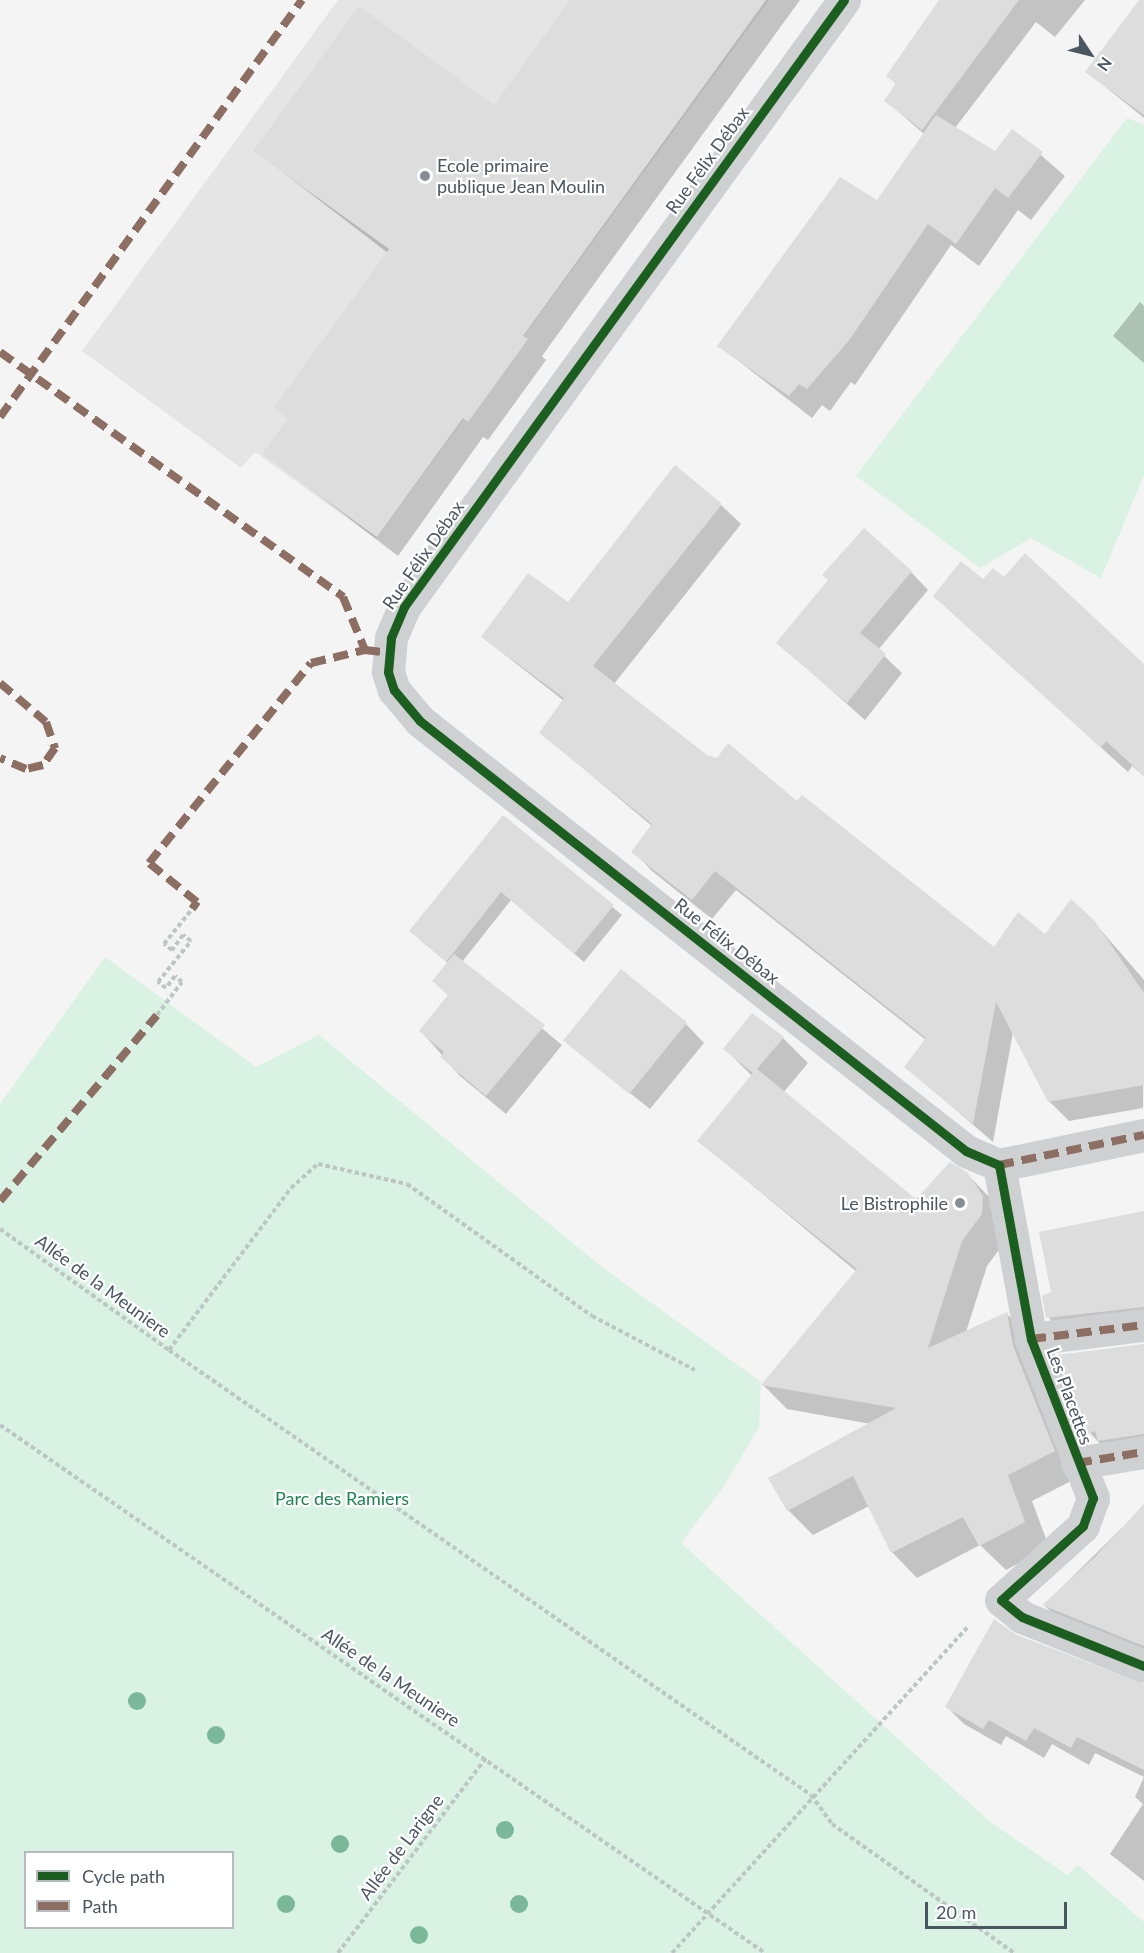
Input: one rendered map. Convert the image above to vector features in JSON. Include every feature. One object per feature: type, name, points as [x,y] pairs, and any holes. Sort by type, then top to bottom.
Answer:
[{"type":"street","name":"Rue Félix Débax","points":[[844,0],[404,607],[391,638],[388,672],[394,690],[420,721],[966,1151],[999,1165]]},
{"type":"street","points":[[999,1165],[1144,1135]]},
{"type":"street","name":"Les Placettes","points":[[999,1165],[1031,1339],[1077,1463],[1093,1498],[1083,1526],[1001,1600],[1022,1617],[1144,1666]]},
{"type":"street","points":[[1031,1339],[1144,1325]]},
{"type":"street","points":[[1077,1463],[1144,1452]]},
{"type":"path","points":[[157,1015],[182,982],[175,976],[166,988],[158,982],[191,941],[183,935],[172,950],[164,944],[192,909]]},
{"type":"path","points":[[169,1350],[811,1795],[832,1824],[1014,1953]]},
{"type":"path","points":[[672,1953],[811,1795],[960,1635]]},
{"type":"shaded area","name":"Ecole primaire publique Jean Moulin","points":[[338,0],[769,0],[376,539],[255,452],[241,468],[82,351]]},
{"type":"green space","points":[[1127,118],[1144,125],[1144,475],[1101,578],[1031,538],[980,568],[856,476]]},
{"type":"green space","name":"Parc des Ramiers","points":[[105,957],[256,1067],[319,1035],[602,1267],[761,1382],[759,1427],[724,1486],[681,1543],[988,1820],[1067,1875],[1078,1865],[1144,1922],[1144,1953],[0,1953],[0,1104]]},
{"type":"building","name":"Ecole primaire publique Jean Moulin","points":[[570,0],[766,0],[523,336],[528,339],[468,422],[463,418],[377,537],[262,454],[288,418],[274,407],[389,249],[253,151],[359,6],[494,105]]},
{"type":"building","points":[[939,0],[1019,0],[922,130],[884,101],[896,83],[886,76]]},
{"type":"building","points":[[1139,0],[1144,0],[1144,115],[1085,72]]},
{"type":"building","points":[[936,115],[995,151],[1012,129],[1043,152],[1008,198],[995,188],[956,244],[928,224],[850,339],[807,389],[799,384],[789,396],[717,346],[840,177],[877,200]]},
{"type":"building","points":[[675,465],[722,504],[593,666],[707,755],[717,758],[728,743],[797,801],[802,795],[994,947],[1018,912],[1045,934],[1071,899],[1094,920],[1144,993],[1144,1085],[1048,1102],[996,1002],[973,1124],[904,1067],[926,1038],[715,871],[692,900],[631,852],[652,824],[539,733],[564,698],[481,637],[528,573],[568,602]]},
{"type":"building","points":[[864,528],[912,571],[860,633],[886,654],[847,703],[776,643],[828,580],[822,575]]},
{"type":"building","points":[[1025,553],[1144,664],[1144,776],[1106,741],[1101,748],[933,596],[961,561],[983,579],[993,568],[1004,577]]},
{"type":"building","points":[[503,815],[614,905],[574,954],[501,892],[446,962],[409,931]]},
{"type":"building","points":[[454,954],[545,1025],[486,1096],[440,1057],[444,1052],[419,1031],[448,995],[432,981]]},
{"type":"building","points":[[621,969],[687,1022],[629,1094],[563,1040]]},
{"type":"building","points":[[752,1013],[784,1037],[757,1069],[916,1199],[950,1162],[967,1172],[983,1196],[982,1214],[962,1241],[928,1348],[1007,1312],[1013,1346],[1055,1451],[1008,1475],[1025,1522],[979,1546],[963,1517],[891,1553],[853,1476],[787,1511],[768,1478],[896,1408],[761,1385],[857,1269],[697,1141],[753,1073],[723,1049]]},
{"type":"building","points":[[1144,1211],[1144,1307],[1046,1318],[1042,1296],[1051,1292],[1039,1232]]},
{"type":"building","points":[[1144,1344],[1144,1434],[1098,1441],[1095,1431],[1088,1434],[1057,1355]]},
{"type":"building","points":[[1144,1504],[1144,1646],[1042,1605],[1094,1558]]},
{"type":"building","points":[[994,1619],[1015,1634],[1144,1684],[1144,1770],[1077,1737],[1071,1748],[1034,1728],[1026,1741],[989,1720],[983,1729],[945,1707]]},
{"type":"marked path","points":[[0,417],[302,0]]},
{"type":"marked path","points":[[0,352],[343,597],[365,650],[388,653]]},
{"type":"marked path","points":[[192,909],[197,902],[149,863],[311,663],[365,650]]},
{"type":"marked path","points":[[0,683],[46,722],[55,748],[43,765],[26,769],[0,758]]},
{"type":"marked path","points":[[0,1201],[157,1015]]},
{"type":"marked path","points":[[999,1165],[1144,1135]]},
{"type":"marked path","points":[[1031,1339],[1144,1325]]},
{"type":"marked path","points":[[1077,1463],[1144,1452]]},
{"type":"cycle path","points":[[844,0],[404,607],[391,638],[388,672],[394,690],[420,721],[966,1151],[999,1165],[1031,1339],[1093,1498],[1083,1526],[1001,1600],[1022,1617],[1144,1666]]},
{"type":"place","name":"Ecole primaire publique Jean Moulin","points":[[425,176]]},
{"type":"place","name":"Le Bistrophile","points":[[960,1203]]}]
